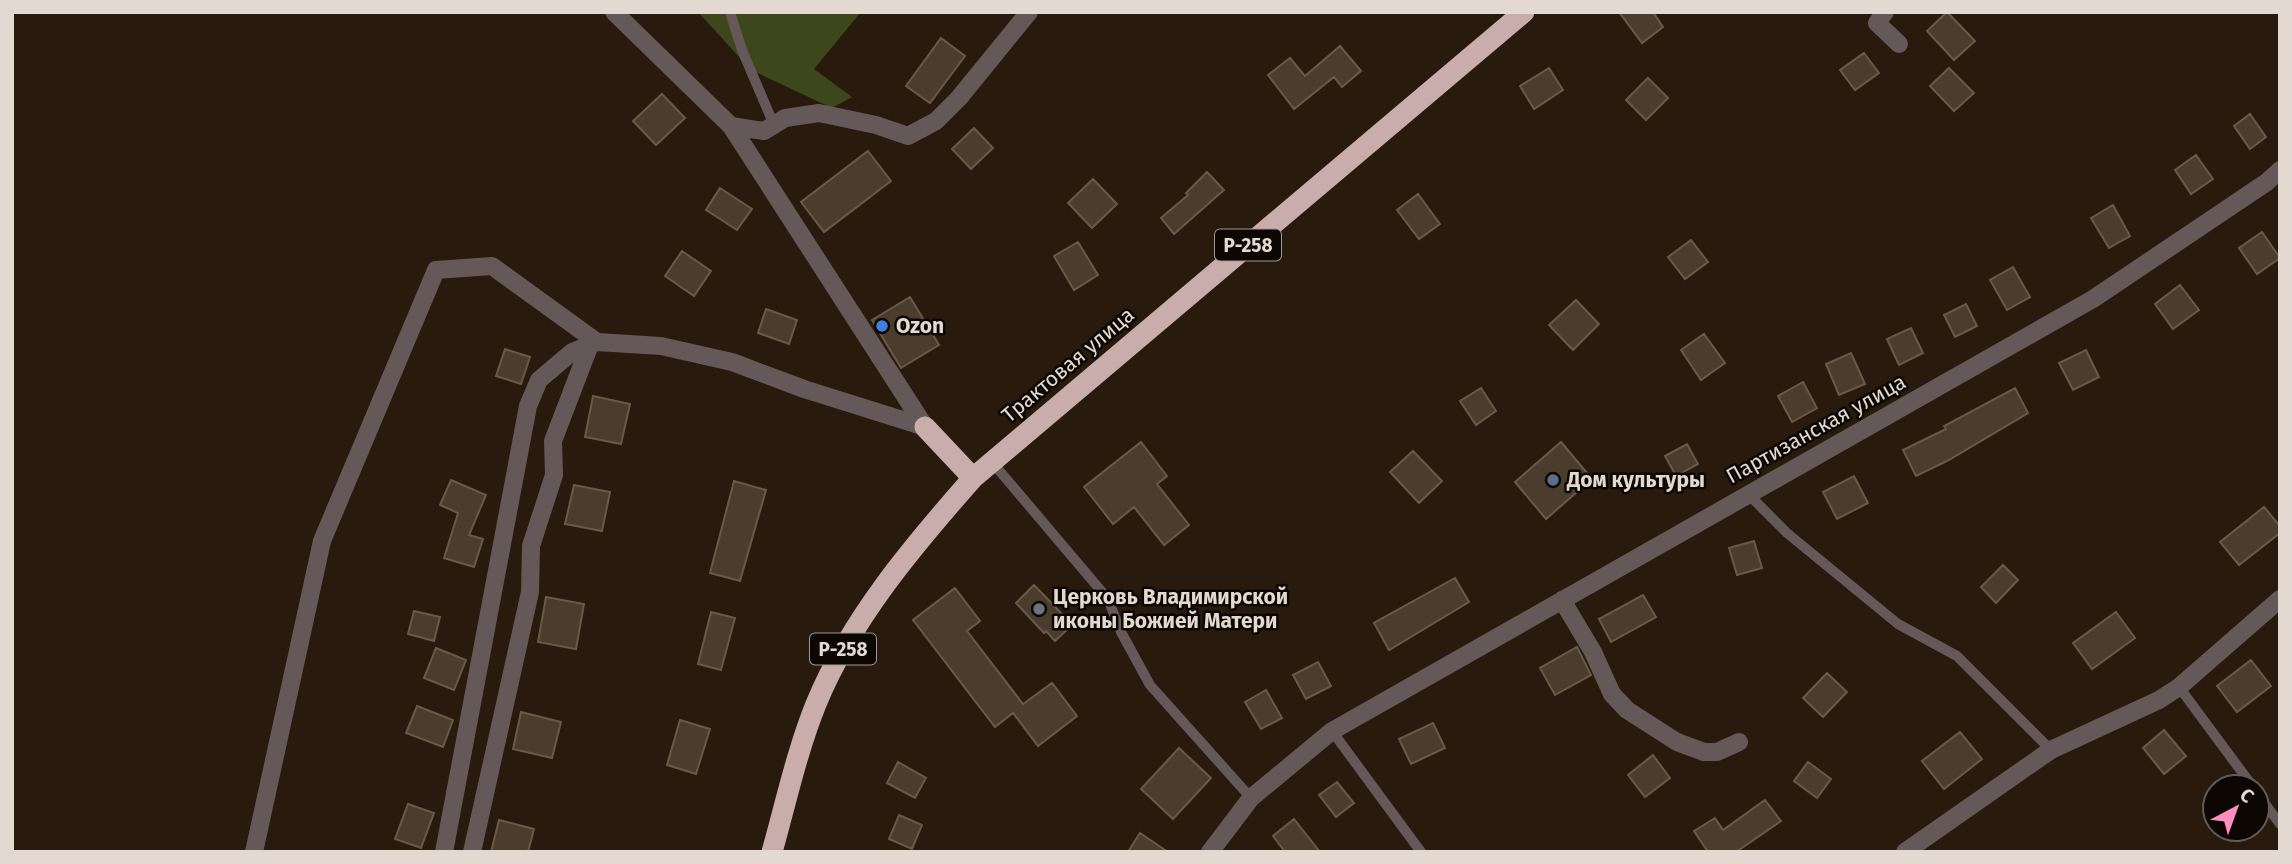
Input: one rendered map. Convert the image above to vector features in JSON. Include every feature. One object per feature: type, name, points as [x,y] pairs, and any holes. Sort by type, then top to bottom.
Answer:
[{"type":"highway","name":"Трактовая улица","points":[[772,852],[796,762],[816,704],[846,644],[915,544],[973,478],[1524,12]]},
{"type":"highway","points":[[925,427],[973,478]]},
{"type":"street","points":[[614,12],[731,126],[925,427]]},
{"type":"street","points":[[731,126],[764,131],[785,118],[819,113],[876,125],[908,136],[936,121],[960,98],[1028,12]]},
{"type":"street","points":[[1885,12],[1877,23],[1899,44]]},
{"type":"street","name":"Партизанская улица","points":[[1210,852],[1251,798],[1332,731],[2092,299],[2267,182],[2280,170]]},
{"type":"street","points":[[254,852],[322,541],[436,270],[492,266],[593,345]]},
{"type":"street","points":[[444,852],[528,406],[539,380],[572,352],[593,345],[661,346],[732,362],[804,389],[925,427]]},
{"type":"street","points":[[472,852],[530,592],[531,546],[554,475],[552,441],[593,345]]},
{"type":"street","points":[[1905,852],[2050,750],[2159,700],[2179,687],[2280,599]]},
{"type":"street","points":[[1562,600],[1593,652],[1612,694],[1627,710],[1676,741],[1704,752],[1717,752],[1739,742]]},
{"type":"lane","points":[[730,12],[742,50],[774,125]]},
{"type":"lane","points":[[992,461],[1108,599],[1121,632],[1150,685],[1251,798]]},
{"type":"lane","points":[[1748,494],[1787,533],[1898,624],[1957,656],[2050,750]]},
{"type":"lane","points":[[2179,687],[2243,773]]},
{"type":"lane","points":[[1332,731],[1422,852]]},
{"type":"green space","points":[[698,12],[861,12],[814,69],[852,97],[832,108],[751,70]]},
{"type":"building","points":[[1619,12],[1653,12],[1663,27],[1642,43]]},
{"type":"building","points":[[1947,12],[1975,41],[1954,60],[1927,31]]},
{"type":"building","points":[[941,38],[965,56],[930,103],[906,86]]},
{"type":"building","points":[[1340,46],[1361,71],[1342,87],[1334,77],[1294,109],[1268,75],[1290,58],[1305,76]]},
{"type":"building","points":[[1864,53],[1879,73],[1855,90],[1840,70]]},
{"type":"building","points":[[1549,68],[1563,90],[1534,109],[1520,86]]},
{"type":"building","points":[[1949,68],[1974,93],[1954,111],[1930,86]]},
{"type":"building","points":[[1648,78],[1668,98],[1646,120],[1626,100]]},
{"type":"building","points":[[662,94],[685,118],[656,145],[633,121]]},
{"type":"building","points":[[2250,114],[2266,137],[2250,149],[2234,126]]},
{"type":"building","points":[[974,128],[993,148],[971,169],[952,149]]},
{"type":"building","points":[[868,151],[891,181],[824,232],[801,202]]},
{"type":"building","points":[[2196,155],[2213,179],[2191,194],[2175,170]]},
{"type":"building","points":[[1207,172],[1224,190],[1174,234],[1161,218],[1188,195],[1186,193]]},
{"type":"building","points":[[1093,179],[1117,204],[1092,228],[1068,203]]},
{"type":"building","points":[[720,188],[752,209],[737,230],[706,210]]},
{"type":"building","points":[[1418,194],[1440,224],[1419,239],[1397,210]]},
{"type":"building","points":[[2113,205],[2130,236],[2109,248],[2091,218]]},
{"type":"building","points":[[2262,232],[2280,258],[2257,274],[2239,248]]},
{"type":"building","points":[[1691,240],[1708,262],[1685,279],[1668,257]]},
{"type":"building","points":[[1078,242],[1098,275],[1074,290],[1054,256]]},
{"type":"building","points":[[682,251],[711,271],[694,296],[665,276]]},
{"type":"building","points":[[2013,267],[2030,297],[2007,310],[1990,280]]},
{"type":"building","points":[[2180,285],[2199,310],[2173,329],[2155,304]]},
{"type":"building","points":[[910,297],[939,345],[901,368],[872,320]]},
{"type":"building","points":[[1576,300],[1599,324],[1573,350],[1549,325]]},
{"type":"building","points":[[1966,304],[1977,326],[1955,337],[1944,315]]},
{"type":"building","points":[[766,309],[797,320],[789,344],[758,333]]},
{"type":"building","points":[[1911,328],[1923,353],[1899,365],[1887,339]]},
{"type":"building","points":[[1704,334],[1725,363],[1701,380],[1681,350]]},
{"type":"building","points":[[505,349],[530,357],[521,384],[496,376]]},
{"type":"building","points":[[2086,350],[2099,377],[2073,390],[2059,363]]},
{"type":"building","points":[[1851,353],[1865,384],[1839,395],[1826,364]]},
{"type":"building","points":[[1803,382],[1817,408],[1792,422],[1778,396]]},
{"type":"building","points":[[1481,388],[1496,411],[1476,425],[1460,401]]},
{"type":"building","points":[[2015,388],[2028,413],[1947,461],[1916,476],[1903,450],[1946,429],[1944,426]]},
{"type":"building","points":[[593,396],[630,404],[621,444],[585,437]]},
{"type":"building","points":[[1141,442],[1167,476],[1157,484],[1189,525],[1164,545],[1134,507],[1113,524],[1084,487]]},
{"type":"building","name":"Дом культуры","points":[[1561,442],[1592,479],[1546,519],[1515,482]]},
{"type":"building","points":[[1687,444],[1698,464],[1676,476],[1665,456]]},
{"type":"building","points":[[1413,451],[1442,481],[1419,503],[1390,472]]},
{"type":"building","points":[[1854,476],[1868,503],[1837,519],[1823,492]]},
{"type":"building","points":[[451,480],[486,495],[469,535],[483,539],[474,567],[444,558],[458,513],[440,505]]},
{"type":"building","points":[[734,481],[766,490],[740,581],[710,573]]},
{"type":"building","points":[[574,485],[610,492],[602,531],[565,524]]},
{"type":"building","points":[[2264,507],[2280,526],[2280,533],[2239,565],[2220,542]]},
{"type":"building","points":[[1754,541],[1762,568],[1737,575],[1729,548]]},
{"type":"building","points":[[2003,565],[2018,580],[1996,603],[1981,587]]},
{"type":"building","points":[[1455,578],[1469,602],[1389,650],[1374,623]]},
{"type":"building","name":"Церковь Владимирской иконы Божией Матери","points":[[1034,585],[1063,615],[1061,617],[1070,627],[1055,641],[1016,603]]},
{"type":"building","points":[[955,588],[980,621],[967,631],[1023,704],[1052,683],[1077,716],[1038,746],[1013,713],[995,727],[913,620]]},
{"type":"building","points":[[1643,595],[1656,617],[1611,642],[1599,619]]},
{"type":"building","points":[[546,597],[584,604],[576,649],[538,642]]},
{"type":"building","points":[[414,611],[440,617],[434,641],[408,634]]},
{"type":"building","points":[[711,612],[735,618],[721,670],[698,664]]},
{"type":"building","points":[[2116,612],[2135,638],[2092,669],[2073,643]]},
{"type":"building","points":[[1577,647],[1591,675],[1555,695],[1540,668]]},
{"type":"building","points":[[436,648],[466,660],[454,690],[424,678]]},
{"type":"building","points":[[2251,660],[2271,686],[2237,712],[2217,686]]},
{"type":"building","points":[[1318,662],[1331,686],[1306,699],[1293,675]]},
{"type":"building","points":[[1827,673],[1847,692],[1823,717],[1803,698]]},
{"type":"building","points":[[1266,690],[1282,718],[1261,729],[1245,702]]},
{"type":"building","points":[[417,706],[453,720],[443,747],[406,733]]},
{"type":"building","points":[[521,712],[561,722],[552,758],[513,749]]},
{"type":"building","points":[[680,720],[710,729],[696,774],[667,765]]},
{"type":"building","points":[[1433,723],[1445,748],[1411,764],[1399,739]]},
{"type":"building","points":[[2164,730],[2186,756],[2164,774],[2143,748]]},
{"type":"building","points":[[1960,732],[1982,759],[1944,789],[1922,761]]},
{"type":"building","points":[[1179,748],[1211,778],[1173,819],[1141,789]]},
{"type":"building","points":[[1653,755],[1670,778],[1645,797],[1628,775]]},
{"type":"building","points":[[898,762],[926,778],[915,798],[887,783]]},
{"type":"building","points":[[1808,762],[1831,779],[1817,798],[1794,781]]},
{"type":"building","points":[[1337,782],[1354,803],[1336,817],[1319,795]]},
{"type":"building","points":[[1765,800],[1781,821],[1736,852],[1708,852],[1694,831],[1715,818],[1723,830]]},
{"type":"building","points":[[408,804],[434,813],[421,848],[395,839]]},
{"type":"building","points":[[899,815],[922,825],[912,849],[889,839]]},
{"type":"building","points":[[1294,819],[1320,852],[1285,852],[1273,836]]},
{"type":"building","points":[[499,820],[534,829],[528,852],[491,852]]},
{"type":"building","points":[[1140,833],[1168,852],[1128,852]]},
{"type":"place","name":"Ozon","points":[[882,326]]},
{"type":"place","name":"Дом культуры","points":[[1553,480]]},
{"type":"place","name":"Церковь Владимирской иконы Божией Матери","points":[[1039,609]]}]
